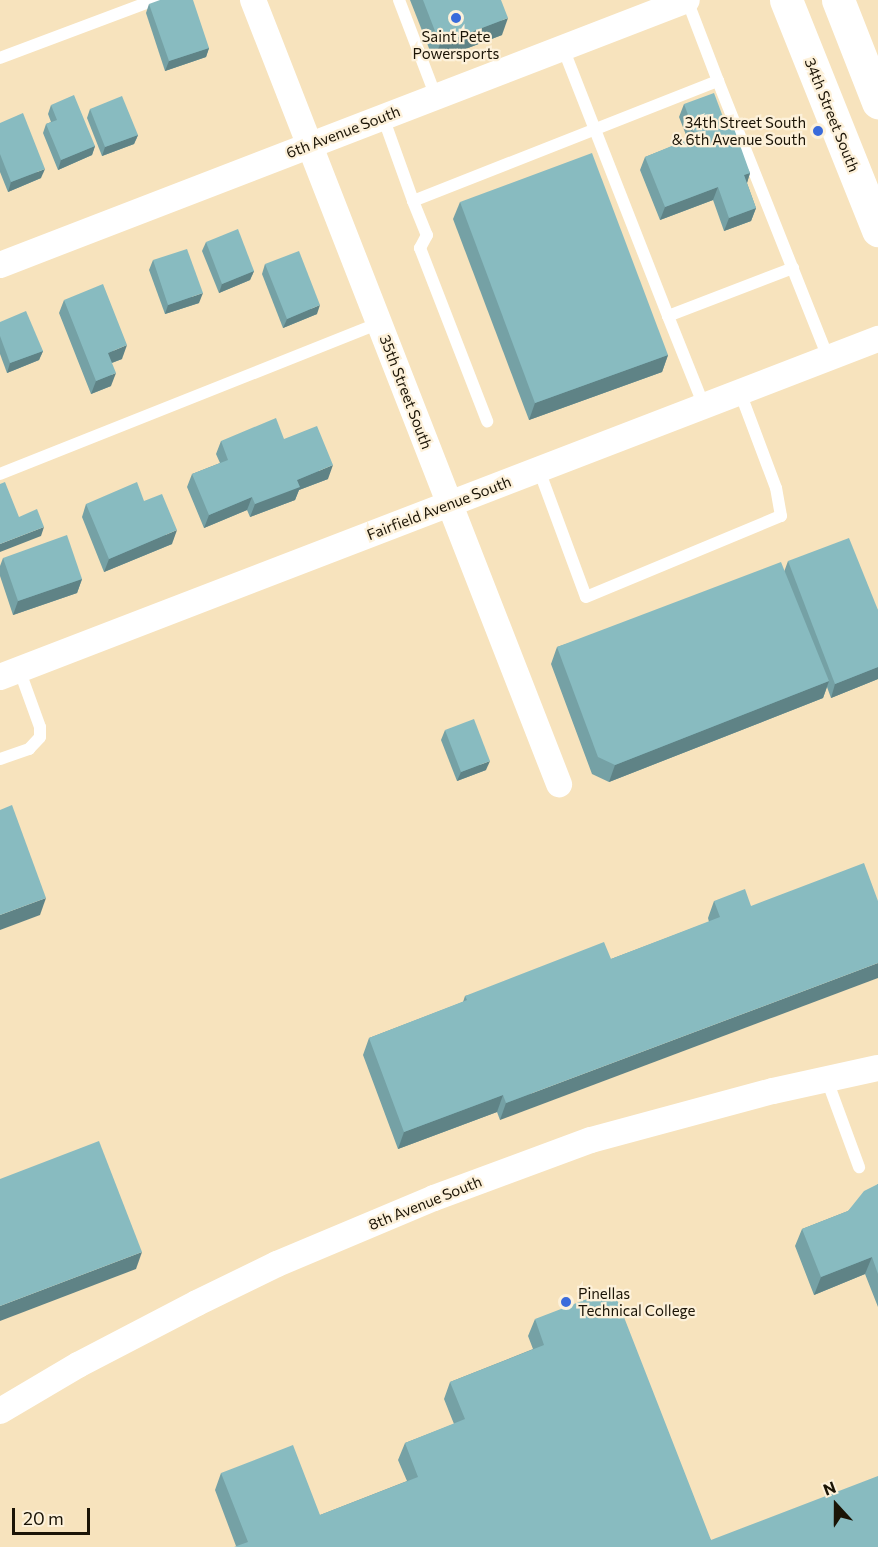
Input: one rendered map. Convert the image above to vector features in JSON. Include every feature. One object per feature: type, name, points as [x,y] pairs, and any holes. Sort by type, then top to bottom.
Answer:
[{"type":"highway","name":"34th Street South","points":[[786,0],[878,230]]},
{"type":"highway","points":[[838,0],[876,94]]},
{"type":"street","name":"35th Street South","points":[[253,0],[559,784]]},
{"type":"street","name":"6th Avenue South","points":[[0,265],[687,0]]},
{"type":"street","name":"Fairfield Avenue South","points":[[9,673],[878,339]]},
{"type":"street","name":"8th Avenue South","points":[[0,1411],[78,1365],[207,1298],[277,1264],[434,1198],[591,1140],[878,1068]]},
{"type":"lane","points":[[0,58],[154,0]]},
{"type":"lane","points":[[399,0],[436,97]]},
{"type":"lane","points":[[687,0],[828,358]]},
{"type":"lane","points":[[563,48],[704,406]]},
{"type":"lane","points":[[413,201],[718,81]]},
{"type":"lane","points":[[383,117],[427,235],[420,248],[487,421]]},
{"type":"lane","points":[[668,316],[793,268]]},
{"type":"lane","points":[[0,474],[379,323]]},
{"type":"lane","points":[[539,470],[586,597],[782,516],[776,488],[740,392]]},
{"type":"lane","points":[[0,759],[29,748],[40,737],[40,727],[9,673]]},
{"type":"lane","points":[[827,1080],[859,1167]]},
{"type":"building","points":[[160,0],[193,0],[209,48],[169,61],[149,4]]},
{"type":"building","points":[[423,0],[501,0],[508,18],[440,44]]},
{"type":"building","points":[[714,93],[726,125],[732,123],[750,173],[744,175],[756,208],[729,218],[718,187],[665,207],[645,157],[696,136],[684,104]]},
{"type":"building","points":[[74,95],[95,146],[61,160],[46,124],[57,120],[51,105]]},
{"type":"building","points":[[122,96],[138,135],[105,147],[90,109]]},
{"type":"building","points":[[23,113],[45,169],[11,182],[0,154],[0,123]]},
{"type":"building","points":[[592,153],[668,355],[535,403],[460,202]]},
{"type":"building","points":[[238,229],[254,271],[222,284],[206,242]]},
{"type":"building","points":[[187,249],[203,293],[168,305],[153,260]]},
{"type":"building","points":[[299,251],[320,305],[287,319],[265,264]]},
{"type":"building","points":[[103,284],[127,345],[108,353],[116,373],[96,381],[64,300]]},
{"type":"building","points":[[26,311],[43,351],[10,363],[0,336],[0,322]]},
{"type":"building","points":[[276,418],[284,439],[317,426],[333,465],[297,480],[300,487],[255,504],[252,497],[209,515],[192,474],[228,460],[221,441]]},
{"type":"building","points":[[5,482],[19,517],[37,509],[44,527],[0,544],[0,484]]},
{"type":"building","points":[[137,482],[144,501],[162,494],[177,530],[109,559],[86,504]]},
{"type":"building","points":[[67,535],[82,579],[18,601],[3,558]]},
{"type":"building","points":[[849,538],[878,610],[878,667],[835,684],[788,561]]},
{"type":"building","points":[[781,562],[829,681],[615,765],[598,757],[557,647]]},
{"type":"building","points":[[474,719],[490,761],[461,772],[445,730]]},
{"type":"building","points":[[12,805],[46,898],[0,915],[0,810]]},
{"type":"building","points":[[864,863],[878,901],[878,963],[506,1103],[503,1095],[404,1132],[369,1038],[467,1000],[465,996],[604,942],[611,959],[720,917],[714,901],[745,889],[751,906]]},
{"type":"building","points":[[99,1141],[142,1252],[0,1306],[0,1179]]},
{"type":"building","points":[[878,1184],[878,1274],[872,1257],[821,1277],[802,1229],[848,1211],[864,1191]]},
{"type":"building","points":[[613,1289],[711,1540],[878,1476],[878,1547],[234,1547],[248,1542],[221,1473],[293,1445],[320,1515],[418,1477],[405,1443],[465,1419],[450,1382],[544,1345],[535,1319]]},
{"type":"place","name":"Saint Pete Powersports","points":[[456,18]]},
{"type":"place","name":"34th Street South & 6th Avenue South","points":[[818,131]]},
{"type":"place","name":"Pinellas Technical College","points":[[566,1302]]}]
